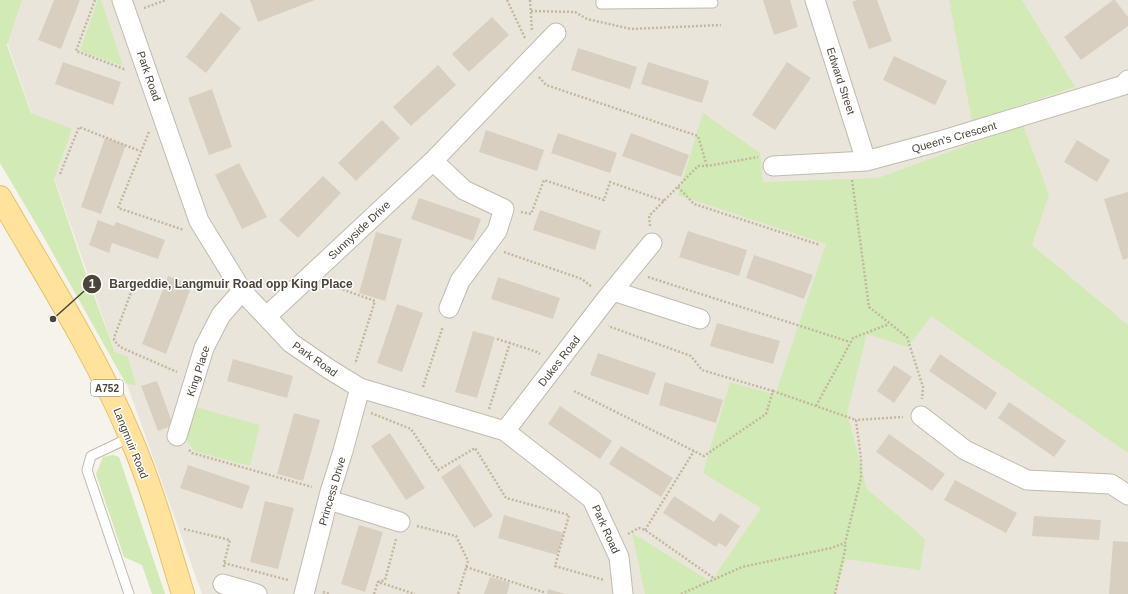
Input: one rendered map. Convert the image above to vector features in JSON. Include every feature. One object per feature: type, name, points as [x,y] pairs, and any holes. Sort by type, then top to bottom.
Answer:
[{"type":"main road","name":"Langmuir Road","points":[[0,197],[79,334],[131,437],[162,524],[183,594]]},
{"type":"street","name":"Edward Street","points":[[815,0],[858,162]]},
{"type":"street","name":"Park Road","points":[[125,7],[199,221],[242,291],[291,343],[354,385],[505,431],[592,499],[618,557],[622,589]]},
{"type":"street","name":"Sunnyside Drive","points":[[267,316],[433,160],[556,33]]},
{"type":"street","name":"Queen's Crescent","points":[[773,166],[858,162],[948,139],[1127,88]]},
{"type":"street","points":[[433,160],[464,190],[504,208],[497,231],[460,281],[449,308]]},
{"type":"street","name":"Dukes Road","points":[[505,431],[610,294],[652,243]]},
{"type":"street","name":"King Place","points":[[177,436],[204,348],[221,315],[242,291]]},
{"type":"street","points":[[610,294],[700,319]]},
{"type":"street","name":"Princess Drive","points":[[304,594],[329,496],[355,407],[354,385]]},
{"type":"street","points":[[921,416],[965,450],[1027,480],[1111,484],[1128,495]]},
{"type":"street","points":[[329,496],[400,522]]},
{"type":"street","points":[[223,584],[257,594]]},
{"type":"lane","points":[[601,0],[601,4],[713,3]]},
{"type":"lane","points":[[128,594],[87,470],[91,456],[131,437]]},
{"type":"path","points":[[95,0],[76,51],[124,69],[144,63]]},
{"type":"path","points":[[125,7],[166,0]]},
{"type":"path","points":[[507,0],[530,61],[546,85],[698,136],[707,166]]},
{"type":"path","points":[[530,0],[530,61]]},
{"type":"path","points":[[531,11],[576,12],[587,19],[631,29],[721,25]]},
{"type":"path","points":[[166,125],[147,133],[118,208],[183,230],[206,232]]},
{"type":"path","points":[[60,174],[79,126],[140,151]]},
{"type":"path","points":[[652,243],[649,216],[698,166],[707,166],[761,156],[773,166]]},
{"type":"path","points":[[590,320],[691,356],[702,370],[773,391],[856,420],[921,416],[923,387],[906,337],[869,307],[858,162]]},
{"type":"path","points":[[504,208],[531,214],[544,180],[604,200],[610,182],[664,201]]},
{"type":"path","points":[[678,187],[694,204],[820,245]]},
{"type":"path","points":[[486,246],[582,279],[610,294]]},
{"type":"path","points":[[318,269],[333,286],[375,301],[354,385]]},
{"type":"path","points":[[628,271],[850,342]]},
{"type":"path","points":[[135,282],[114,340],[120,348],[194,380]]},
{"type":"path","points":[[417,405],[449,308]]},
{"type":"path","points":[[816,406],[852,338],[890,324]]},
{"type":"path","points":[[496,339],[537,352],[555,366]]},
{"type":"path","points":[[484,424],[510,343]]},
{"type":"path","points":[[574,391],[704,456],[766,414],[773,391]]},
{"type":"path","points":[[355,407],[384,417],[410,429],[438,470],[475,448],[506,498],[569,515],[555,566],[622,589]]},
{"type":"path","points":[[835,594],[845,550],[845,543],[861,478],[861,459],[856,420]]},
{"type":"path","points":[[177,436],[192,453],[329,496]]},
{"type":"path","points":[[645,530],[694,451]]},
{"type":"path","points":[[378,582],[385,580],[400,522],[456,536],[468,561],[458,594]]},
{"type":"path","points":[[162,524],[230,540],[224,563]]},
{"type":"path","points":[[612,544],[639,528],[645,530],[715,579]]},
{"type":"path","points":[[681,594],[742,567],[831,548],[845,543]]},
{"type":"path","points":[[466,567],[543,592],[543,594]]},
{"type":"path","points":[[374,594],[378,582]]},
{"type":"path","points":[[378,582],[415,594]]},
{"type":"shaded area","points":[[0,0],[1128,0],[1128,594],[202,594],[97,301],[0,22]]},
{"type":"green space","points":[[0,0],[22,0],[7,45],[31,113],[72,129],[54,179],[87,277],[115,352],[128,357],[136,385],[126,384],[42,234],[0,163]]},
{"type":"green space","points":[[98,0],[101,0],[123,66],[80,51]]},
{"type":"green space","points":[[949,0],[1022,0],[1075,87],[972,121]]},
{"type":"green space","points":[[703,113],[760,153],[763,182],[878,178],[1023,125],[1049,195],[1032,245],[1128,325],[1128,453],[931,316],[908,347],[867,334],[847,413],[867,489],[925,539],[920,570],[846,559],[834,594],[645,594],[632,533],[711,582],[761,508],[703,473],[730,382],[775,395],[826,244],[678,195]]},
{"type":"green space","points":[[192,406],[260,425],[250,466],[194,451],[185,438]]},
{"type":"green space","points":[[113,455],[119,457],[165,594],[152,594],[142,565],[124,557],[96,474],[103,457]]},
{"type":"building","points":[[54,0],[80,0],[61,49],[38,40]]},
{"type":"building","points":[[250,0],[315,0],[258,22]]},
{"type":"building","points":[[763,0],[790,0],[798,27],[774,35]]},
{"type":"building","points":[[857,0],[877,0],[892,41],[869,49],[852,2]]},
{"type":"building","points":[[1115,0],[1128,17],[1128,26],[1081,60],[1064,37]]},
{"type":"building","points":[[221,12],[241,28],[206,73],[186,57]]},
{"type":"building","points":[[492,17],[509,35],[469,72],[452,54]]},
{"type":"building","points":[[578,48],[637,67],[630,89],[571,70]]},
{"type":"building","points":[[894,56],[947,81],[935,105],[883,80]]},
{"type":"building","points":[[63,62],[121,82],[113,105],[55,84]]},
{"type":"building","points":[[648,62],[709,81],[702,103],[641,84]]},
{"type":"building","points":[[787,62],[811,78],[775,130],[752,115]]},
{"type":"building","points":[[438,65],[456,85],[411,126],[393,107]]},
{"type":"building","points":[[212,89],[232,147],[209,155],[188,98]]},
{"type":"building","points":[[382,120],[400,138],[356,181],[338,163]]},
{"type":"building","points":[[486,130],[544,150],[537,171],[479,152]]},
{"type":"building","points":[[558,133],[617,153],[610,173],[551,153]]},
{"type":"building","points":[[631,133],[689,155],[681,177],[622,156]]},
{"type":"building","points":[[105,138],[126,145],[101,214],[81,207]]},
{"type":"building","points":[[1077,140],[1110,160],[1097,182],[1064,162]]},
{"type":"building","points":[[239,163],[267,217],[242,229],[215,175]]},
{"type":"building","points":[[323,176],[341,193],[298,238],[279,220]]},
{"type":"building","points":[[1128,192],[1128,258],[1123,260],[1104,199]]},
{"type":"building","points":[[419,198],[481,219],[473,241],[411,219]]},
{"type":"building","points":[[540,210],[601,231],[595,250],[533,230]]},
{"type":"building","points":[[98,220],[114,226],[116,222],[165,240],[158,259],[112,243],[109,253],[89,245]]},
{"type":"building","points":[[688,231],[747,250],[739,276],[679,257]]},
{"type":"building","points":[[376,232],[402,239],[385,301],[359,293]]},
{"type":"building","points":[[754,255],[813,275],[804,299],[746,278]]},
{"type":"building","points":[[168,276],[192,285],[166,354],[142,344]]},
{"type":"building","points":[[498,277],[560,298],[553,319],[491,299]]},
{"type":"building","points":[[397,304],[423,313],[402,372],[377,363]]},
{"type":"building","points":[[717,323],[780,341],[773,364],[710,346]]},
{"type":"building","points":[[473,331],[495,337],[477,398],[455,392]]},
{"type":"building","points":[[598,353],[656,373],[648,395],[590,375]]},
{"type":"building","points":[[940,354],[997,393],[986,410],[929,371]]},
{"type":"building","points":[[233,359],[293,376],[287,398],[227,381]]},
{"type":"building","points":[[894,365],[912,377],[894,403],[877,391]]},
{"type":"building","points":[[157,381],[173,425],[158,431],[141,386]]},
{"type":"building","points":[[665,382],[723,400],[716,423],[659,405]]},
{"type":"building","points":[[1009,402],[1066,441],[1054,457],[998,418]]},
{"type":"building","points":[[560,406],[612,441],[600,459],[548,424]]},
{"type":"building","points":[[294,413],[320,420],[303,481],[277,474]]},
{"type":"building","points":[[390,433],[425,488],[406,500],[371,446]]},
{"type":"building","points":[[889,434],[945,474],[932,491],[876,452]]},
{"type":"building","points":[[621,446],[673,478],[661,497],[609,464]]},
{"type":"building","points":[[460,464],[493,516],[474,528],[441,477]]},
{"type":"building","points":[[188,465],[250,486],[242,509],[180,488]]},
{"type":"building","points":[[955,480],[1017,513],[1006,533],[944,500]]},
{"type":"building","points":[[674,496],[714,522],[720,513],[740,526],[726,547],[719,543],[716,547],[663,513]]},
{"type":"building","points":[[265,501],[294,508],[278,569],[250,562]]},
{"type":"building","points":[[504,515],[564,533],[557,555],[498,538]]},
{"type":"building","points":[[1034,516],[1101,520],[1099,540],[1032,536]]},
{"type":"building","points":[[359,525],[383,532],[365,592],[341,584]]},
{"type":"building","points":[[1113,541],[1128,542],[1128,594],[1109,594]]},
{"type":"building","points":[[490,577],[510,583],[507,594],[484,594]]},
{"type":"building","points":[[548,589],[565,594],[547,594]]},
{"type":"place","name":"Bargeddie, Langmuir Road opp King Place","points":[[53,319]]}]
